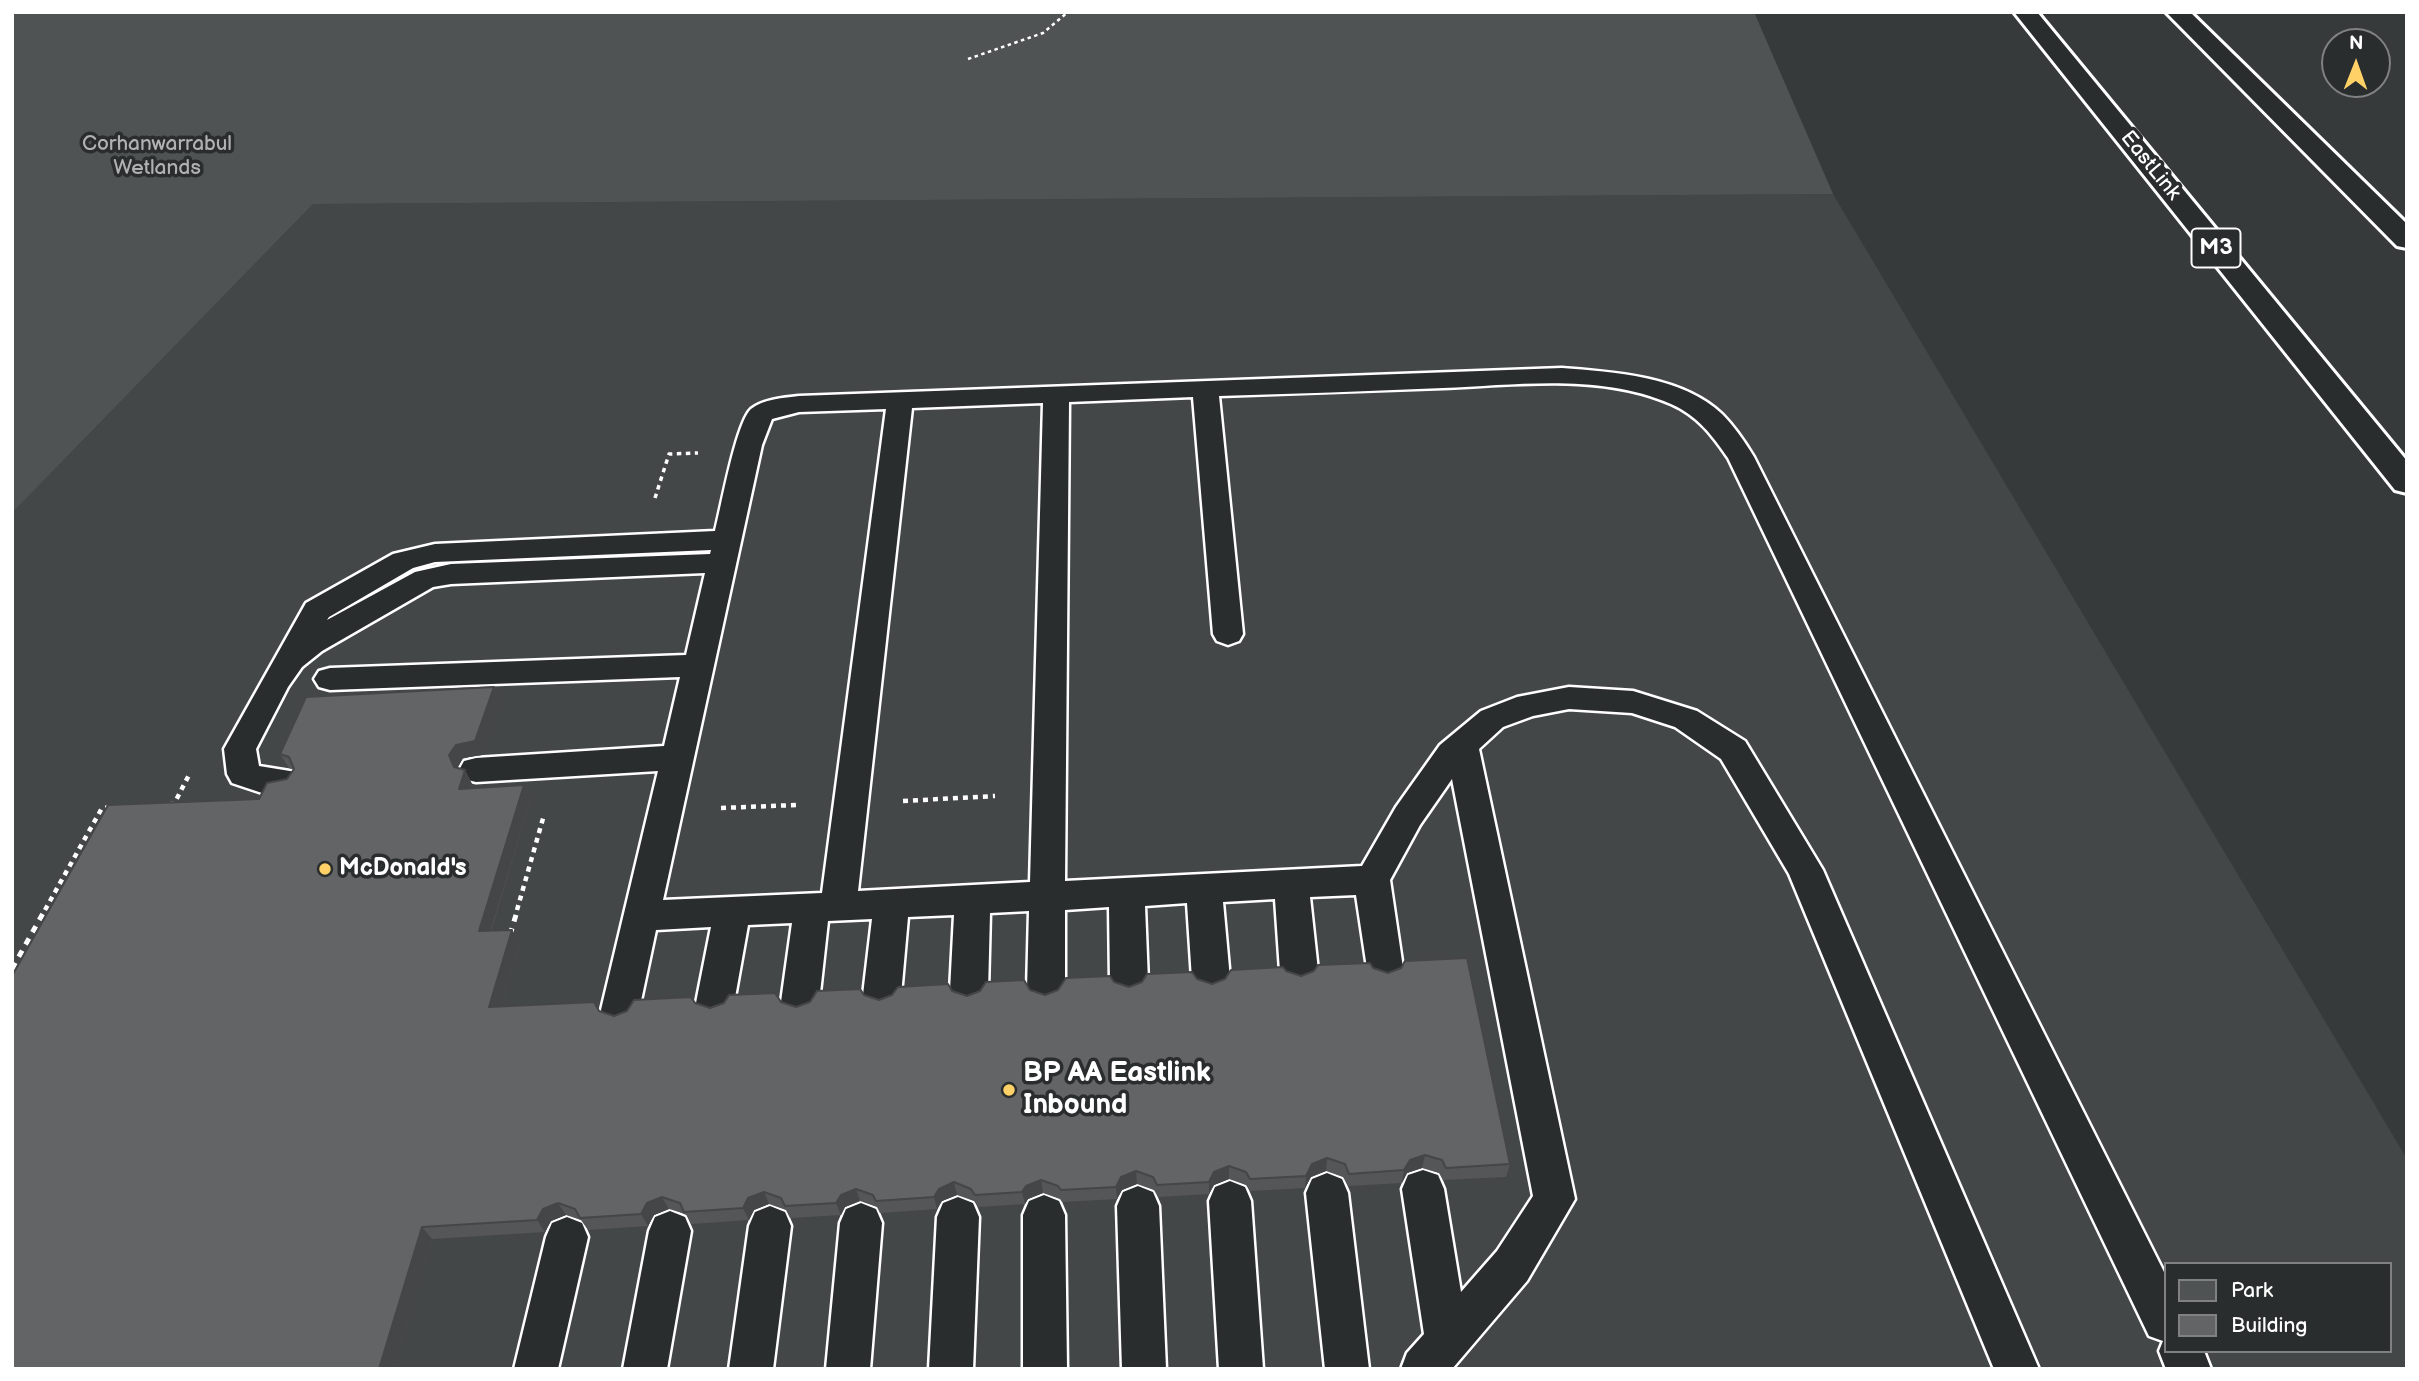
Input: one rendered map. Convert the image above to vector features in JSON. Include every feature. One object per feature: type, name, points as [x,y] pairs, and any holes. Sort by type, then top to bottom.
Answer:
[{"type":"highway","name":"EastLink","points":[[2025,12],[2407,483]]},
{"type":"highway","points":[[2177,12],[2407,240]]},
{"type":"lane","points":[[620,1010],[754,428],[761,414],[780,406],[1562,376],[1610,379],[1673,396],[1710,417],[1741,457],[2164,1318]]},
{"type":"lane","points":[[1205,389],[1228,634]]},
{"type":"lane","points":[[1046,990],[1055,396]]},
{"type":"lane","points":[[800,1002],[825,908],[900,402]]},
{"type":"lane","points":[[284,781],[268,782],[244,774],[240,749],[275,682],[291,660],[312,643],[425,579],[451,574],[725,551]]},
{"type":"lane","points":[[330,679],[699,664]]},
{"type":"lane","points":[[1385,968],[1372,880],[1408,816],[1452,754],[1492,719],[1528,705],[1569,698],[1633,702],[1686,719],[1733,750],[1805,870],[2017,1369]]},
{"type":"lane","points":[[1435,1355],[1512,1266],[1555,1199],[1462,745]]},
{"type":"lane","points":[[476,770],[677,758]]},
{"type":"lane","points":[[642,916],[1372,880]]},
{"type":"lane","points":[[1291,884],[1299,971]]},
{"type":"lane","points":[[1204,889],[1211,979]]},
{"type":"lane","points":[[1127,894],[1129,982]]},
{"type":"lane","points":[[969,991],[972,901]]},
{"type":"lane","points":[[882,995],[891,905]]},
{"type":"lane","points":[[715,1003],[732,913]]},
{"type":"lane","points":[[1423,1189],[1435,1355]]},
{"type":"lane","points":[[1327,1193],[1347,1369]]},
{"type":"lane","points":[[1230,1201],[1241,1369]]},
{"type":"lane","points":[[1138,1206],[1144,1369]]},
{"type":"lane","points":[[1044,1215],[1045,1369]]},
{"type":"lane","points":[[951,1369],[958,1217]]},
{"type":"lane","points":[[848,1369],[861,1223]]},
{"type":"lane","points":[[751,1369],[770,1226]]},
{"type":"lane","points":[[645,1369],[670,1231]]},
{"type":"lane","points":[[536,1369],[567,1237]]},
{"type":"lane","points":[[2182,1353],[2189,1369]]},
{"type":"path","points":[[968,59],[1043,33],[1068,12]]},
{"type":"path","points":[[162,805],[174,804],[192,770]]},
{"type":"path","points":[[12,970],[102,808],[126,807]]},
{"type":"shaded area","points":[[1833,194],[2407,1159],[2407,1369],[12,1369],[12,513],[313,204]]},
{"type":"green space","name":"Corhanwarrabul Wetlands","points":[[12,12],[1754,12],[1833,194],[313,204],[12,513]]},
{"type":"building","points":[[494,687],[475,741],[456,745],[449,755],[454,767],[465,770],[459,789],[524,785],[479,931],[512,930],[489,1007],[594,1002],[599,1011],[614,1016],[627,1011],[634,1000],[691,997],[695,1003],[710,1008],[724,1003],[729,995],[775,993],[781,1002],[796,1007],[810,1002],[817,991],[860,989],[864,995],[879,1000],[892,995],[898,987],[948,984],[952,991],[967,996],[980,991],[986,982],[1024,980],[1030,990],[1045,995],[1058,990],[1066,978],[1110,976],[1114,982],[1129,987],[1142,982],[1147,974],[1192,972],[1197,979],[1212,984],[1225,979],[1231,970],[1283,967],[1286,971],[1301,976],[1314,971],[1318,965],[1370,963],[1373,968],[1388,973],[1401,968],[1405,961],[1467,958],[1510,1164],[1446,1168],[1442,1160],[1425,1155],[1410,1160],[1404,1170],[1349,1174],[1345,1164],[1327,1158],[1312,1164],[1306,1176],[1250,1179],[1246,1172],[1229,1166],[1214,1172],[1209,1182],[1157,1185],[1153,1177],[1136,1171],[1121,1177],[1116,1187],[1061,1190],[1058,1186],[1041,1180],[1026,1186],[1022,1192],[975,1195],[971,1189],[954,1182],[939,1189],[934,1197],[876,1201],[873,1195],[856,1189],[841,1195],[836,1203],[785,1206],[781,1198],[764,1192],[748,1198],[743,1208],[684,1212],[680,1203],[662,1197],[647,1203],[641,1214],[580,1218],[575,1209],[558,1203],[543,1209],[537,1220],[422,1227],[379,1369],[12,1369],[12,976],[108,805],[259,799],[267,783],[287,779],[294,769],[289,757],[280,754],[306,697]]},
{"type":"place","name":"McDonald's","points":[[325,869]]},
{"type":"place","name":"BP AA Eastlink Inbound","points":[[1009,1090]]}]
